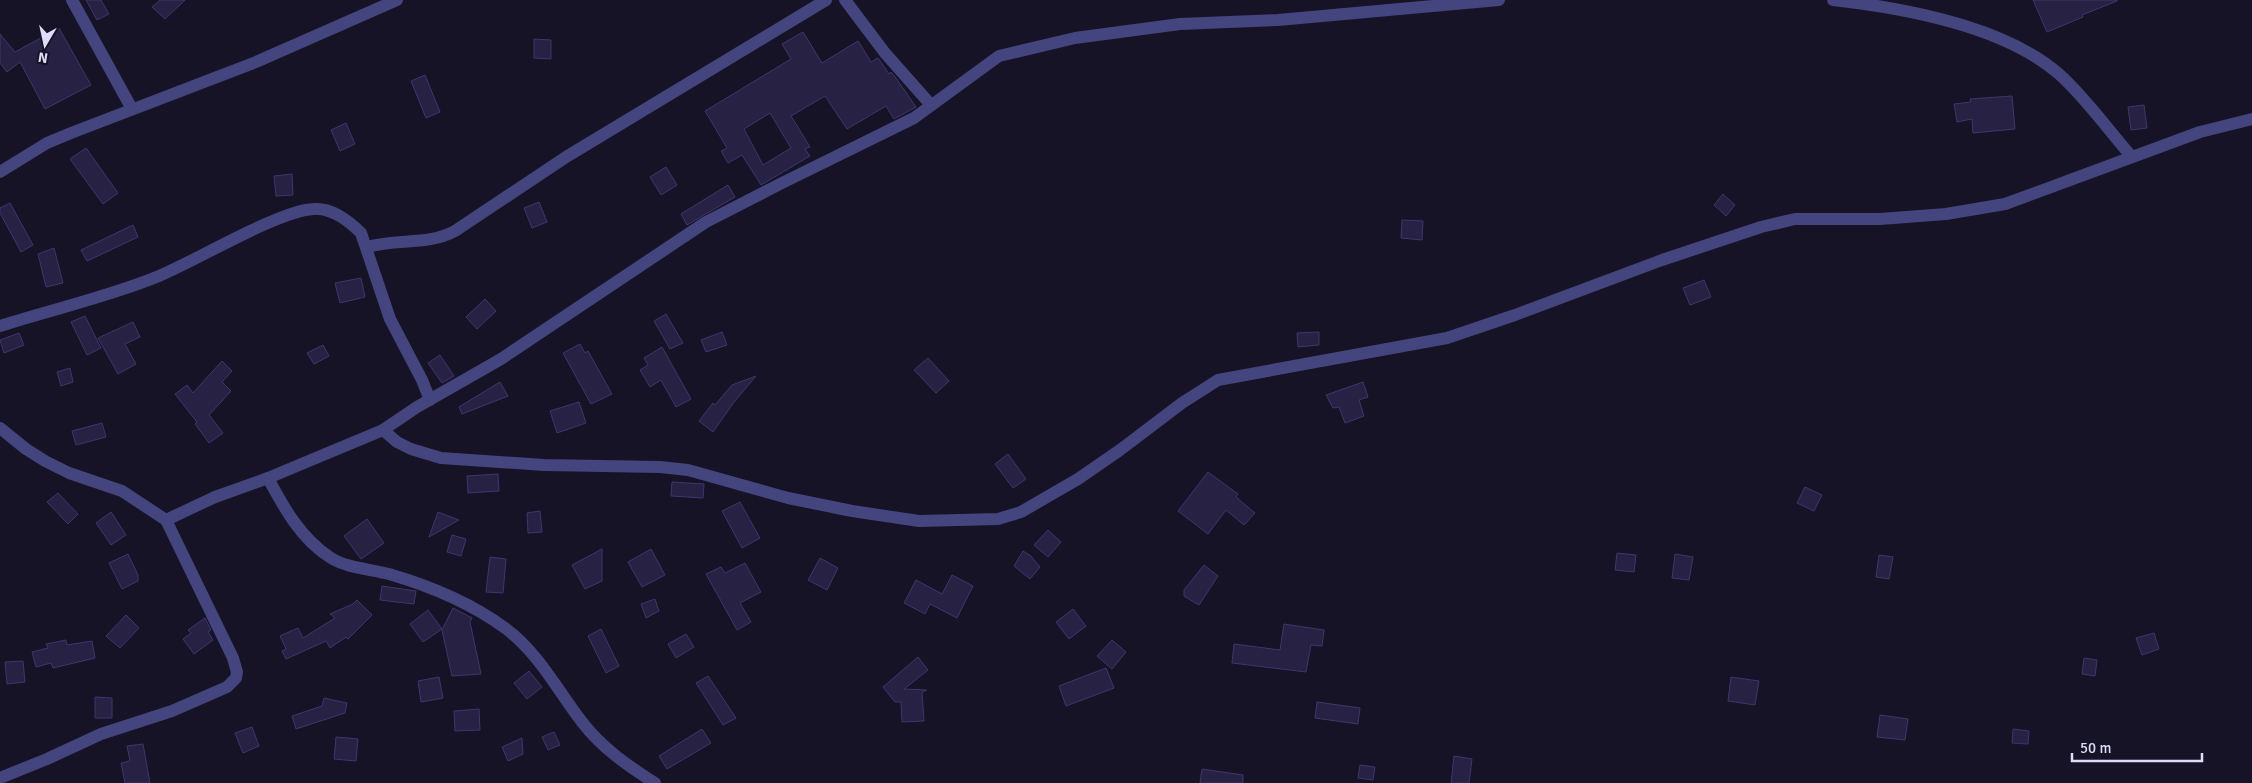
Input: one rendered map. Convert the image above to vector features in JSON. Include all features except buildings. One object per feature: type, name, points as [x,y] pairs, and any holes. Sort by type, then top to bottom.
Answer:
[{"type":"street","points":[[72,0],[132,110]]},
{"type":"street","points":[[0,172],[47,143],[256,62],[397,0]]},
{"type":"street","points":[[367,247],[396,240],[441,238],[455,231],[566,157],[826,0]]},
{"type":"street","points":[[845,0],[885,53],[931,105]]},
{"type":"street","points":[[166,520],[215,497],[268,478],[383,430],[501,359],[706,222],[914,118],[999,56],[1075,38],[1180,24],[1278,20],[1499,0]]},
{"type":"street","points":[[1833,0],[1930,15],[1983,32],[2023,51],[2058,74],[2132,157]]},
{"type":"street","points":[[383,430],[397,442],[411,450],[441,458],[517,464],[660,467],[713,476],[804,502],[919,521],[998,519],[1021,512],[1078,479],[1182,403],[1218,380],[1447,338],[1579,292],[1662,260],[1761,227],[1795,219],[1880,219],[1946,214],[2005,204],[2200,132],[2252,119]]},
{"type":"street","points":[[0,326],[126,288],[159,276],[258,227],[302,211],[315,209],[328,211],[340,216],[361,232],[367,247],[373,273],[390,319],[422,380],[430,400]]},
{"type":"street","points":[[0,428],[26,449],[45,461],[69,473],[122,491],[166,520],[237,672],[233,682],[219,692],[172,711],[101,734],[0,778]]},
{"type":"street","points":[[268,478],[282,506],[302,532],[332,559],[428,587],[452,597],[506,628],[535,658],[596,738],[624,762],[655,783]]}]
